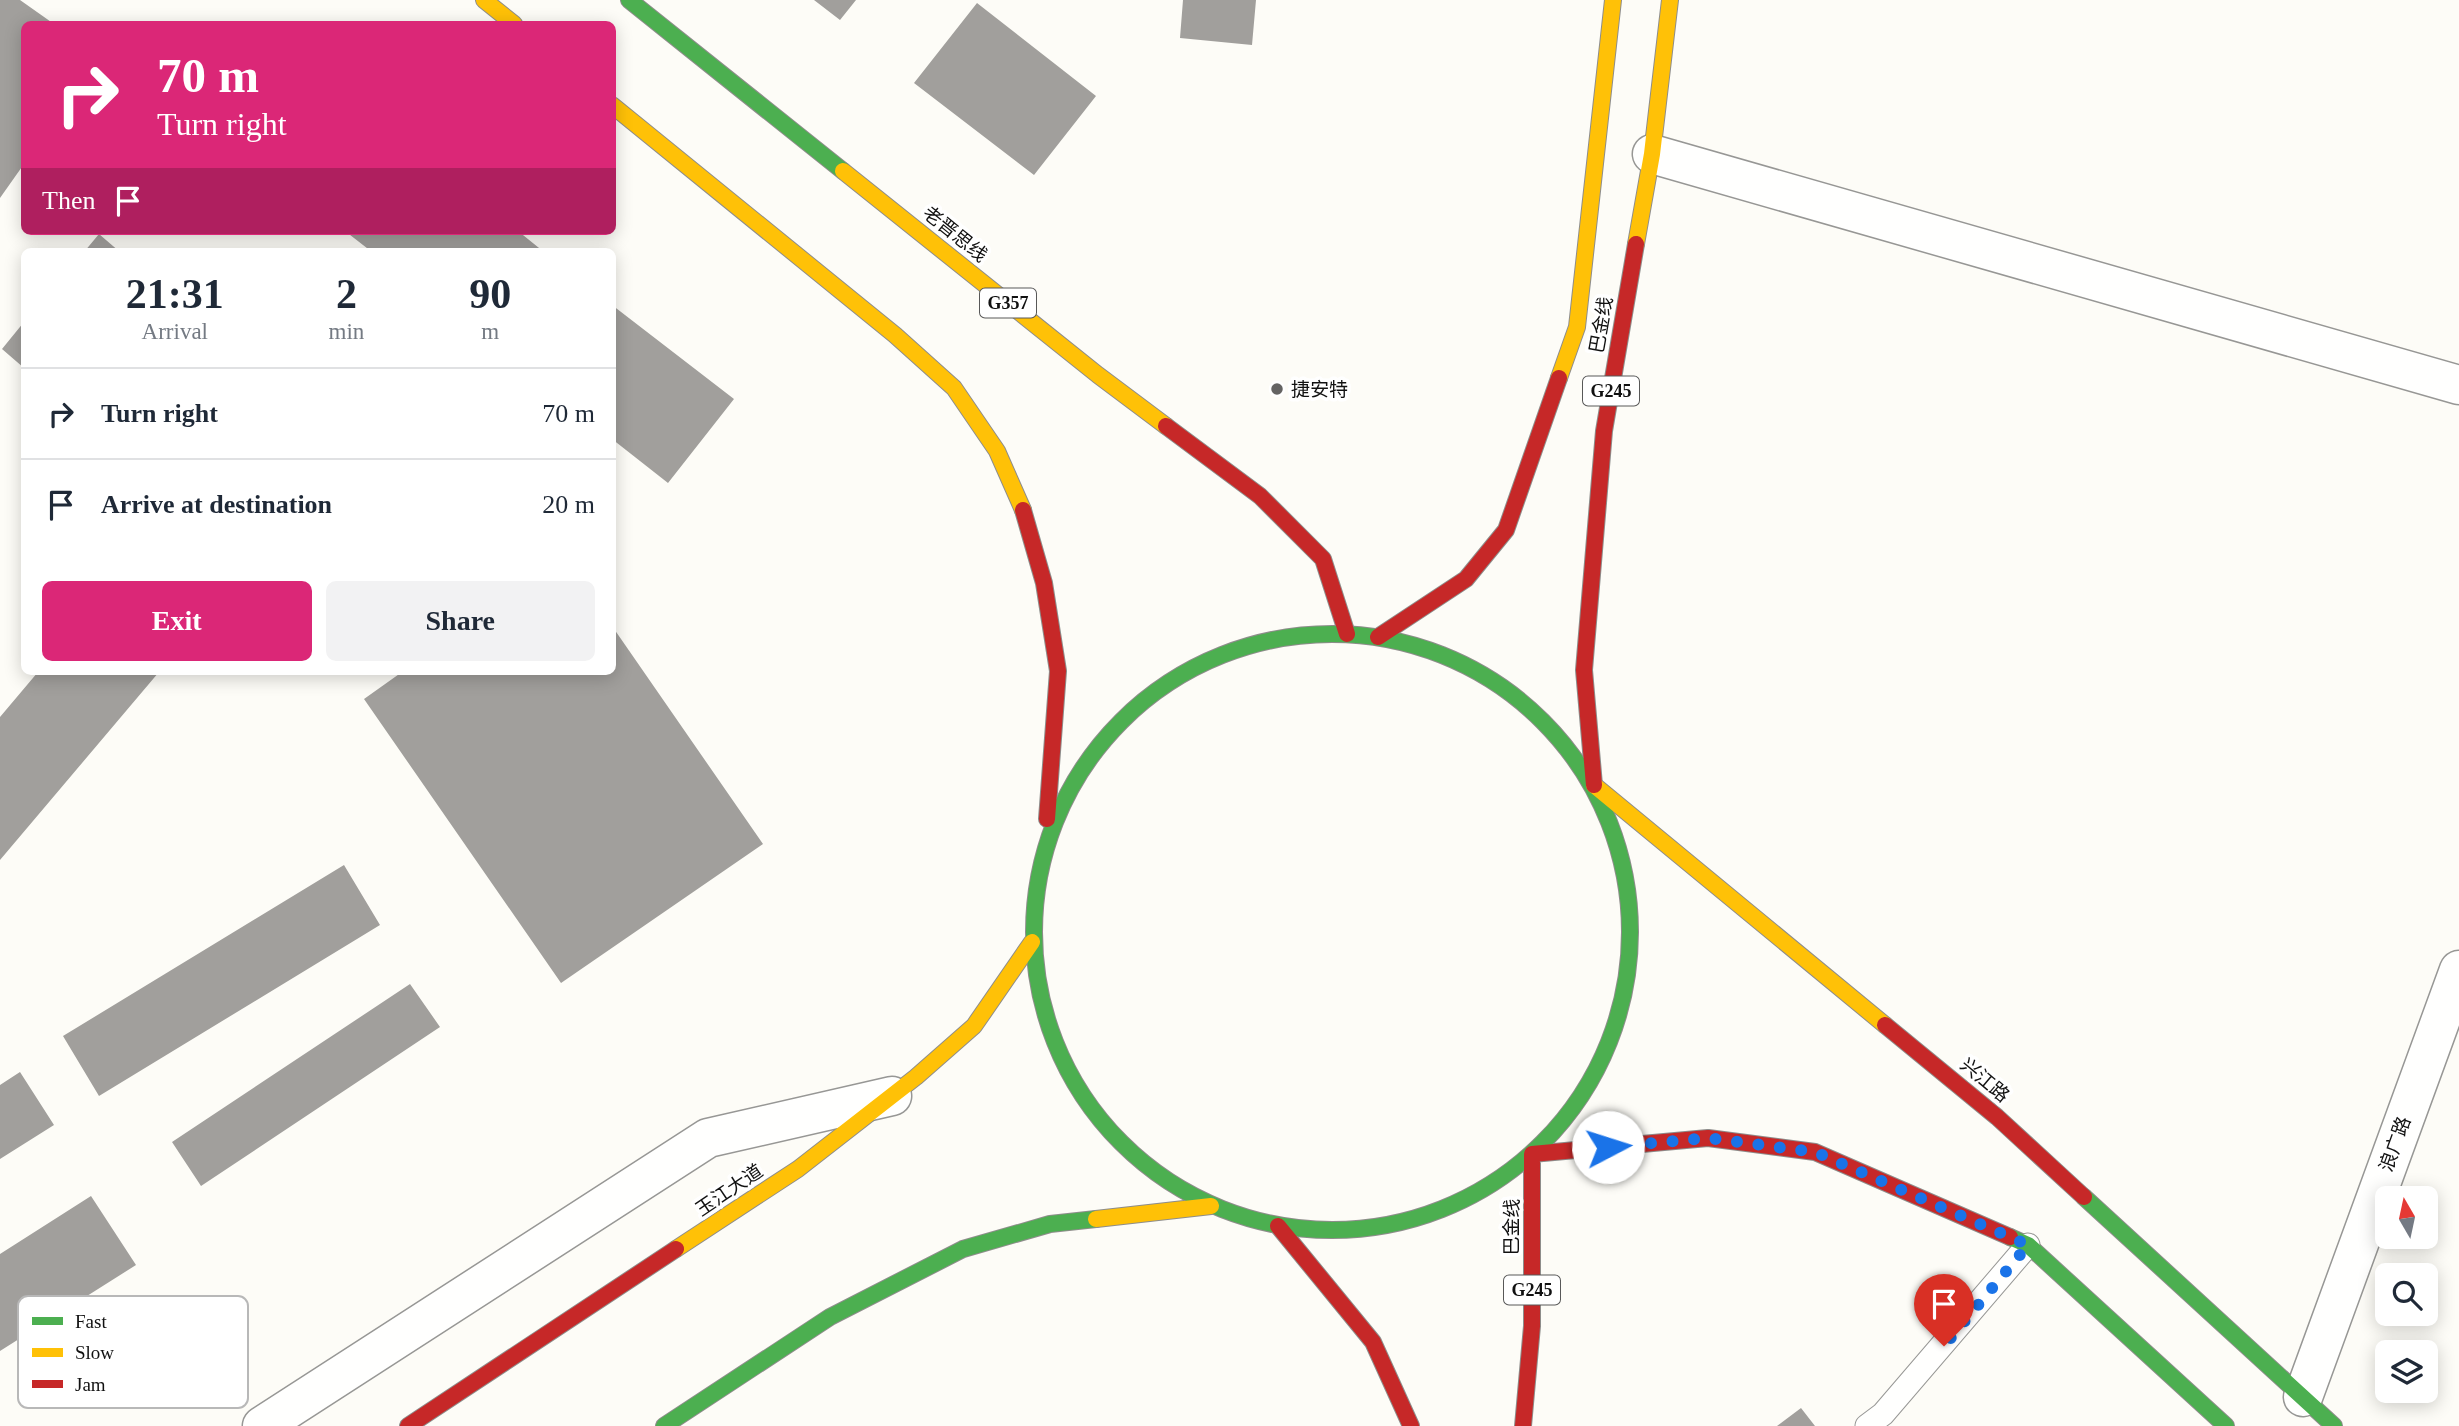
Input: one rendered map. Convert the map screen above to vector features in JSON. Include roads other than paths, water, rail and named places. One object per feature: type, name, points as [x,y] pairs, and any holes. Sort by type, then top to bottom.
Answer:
[{"type":"main road","points":[[484,0],[510,21]]},
{"type":"main road","name":"老晋思线","points":[[629,0],[1098,376],[1260,496],[1323,559],[1347,634]]},
{"type":"main road","name":"巴金线","points":[[1378,637],[1466,579],[1506,530],[1577,327],[1613,0]]},
{"type":"main road","name":"巴金线","points":[[1594,785],[1584,670],[1604,431],[1652,154],[1670,0]]},
{"type":"main road","points":[[616,108],[895,335],[954,388],[997,451],[1025,514],[1044,583],[1058,671],[1045,846]]},
{"type":"main road","points":[[1347,634],[1378,637],[1443,654],[1503,687],[1554,730],[1594,785],[1623,860],[1632,913],[1628,981],[1609,1045],[1597,1069],[1577,1104],[1532,1154],[1476,1193],[1414,1219],[1346,1230],[1278,1226],[1212,1206],[1140,1162],[1083,1099],[1046,1024],[1032,942],[1034,893],[1045,846],[1066,793],[1097,746],[1137,705],[1183,673],[1234,650],[1290,636],[1347,634]]},
{"type":"main road","name":"兴江路","points":[[1594,785],[1997,1117],[2334,1426]]},
{"type":"main road","name":"玉江大道","points":[[408,1426],[737,1210],[797,1169],[892,1096],[974,1026],[1032,942]]},
{"type":"main road","points":[[1532,1154],[1708,1138],[1815,1152],[2028,1245],[2226,1426]]},
{"type":"main road","name":"巴金线","points":[[1523,1426],[1532,1326],[1532,1154]]},
{"type":"main road","points":[[664,1426],[830,1317],[963,1249],[1050,1224],[1212,1206]]},
{"type":"main road","points":[[1278,1226],[1373,1342],[1411,1426]]},
{"type":"street","points":[[1652,154],[2459,385]]},
{"type":"street","name":"浪广路","points":[[2303,1397],[2459,970]]},
{"type":"street","points":[[262,1426],[708,1138],[892,1096]]},
{"type":"lane","points":[[1867,1426],[1883,1415],[2028,1245]]},
{"type":"place","name":"捷安特","points":[[1277,389]]}]
